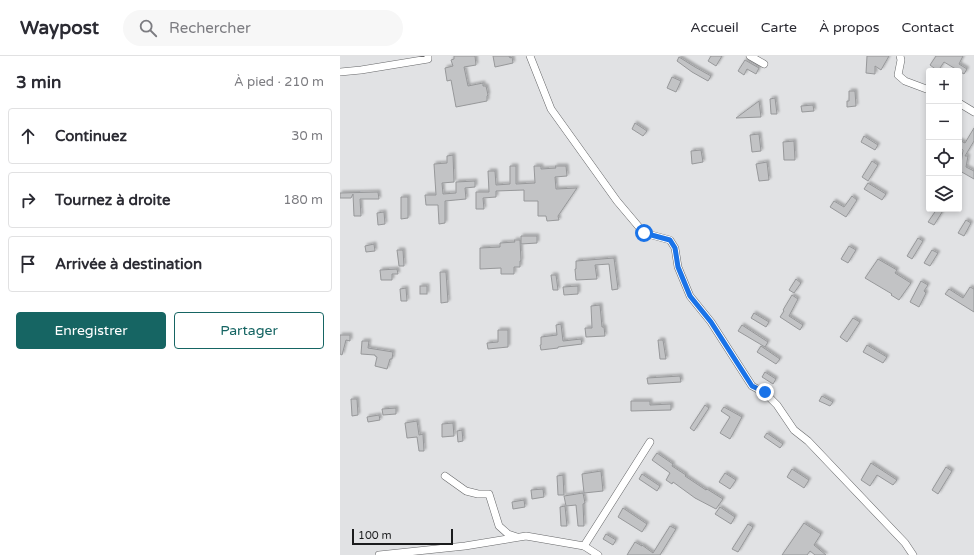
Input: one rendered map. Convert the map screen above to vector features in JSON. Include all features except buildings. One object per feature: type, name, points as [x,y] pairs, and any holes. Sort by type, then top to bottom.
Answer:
[{"type":"street","points":[[340,72],[428,59],[428,56]]},
{"type":"street","points":[[530,56],[551,108],[616,201],[644,233],[670,240],[675,248],[678,267],[690,296],[711,322],[752,386],[765,392],[777,405],[794,430],[813,447],[905,543],[914,555]]},
{"type":"street","points":[[750,56],[764,64]]},
{"type":"street","points":[[900,56],[901,60],[898,75],[905,81],[926,89]]},
{"type":"street","points":[[961,104],[974,112]]},
{"type":"street","points":[[584,546],[650,442]]},
{"type":"street","points":[[445,476],[466,491],[478,494],[489,494],[500,526],[508,534],[518,537]]},
{"type":"street","points":[[379,555],[465,546],[526,536],[584,546],[598,555]]},
{"type":"route","points":[[644,233],[670,240],[675,248],[678,267],[690,296],[711,322],[752,386],[765,392]]}]
